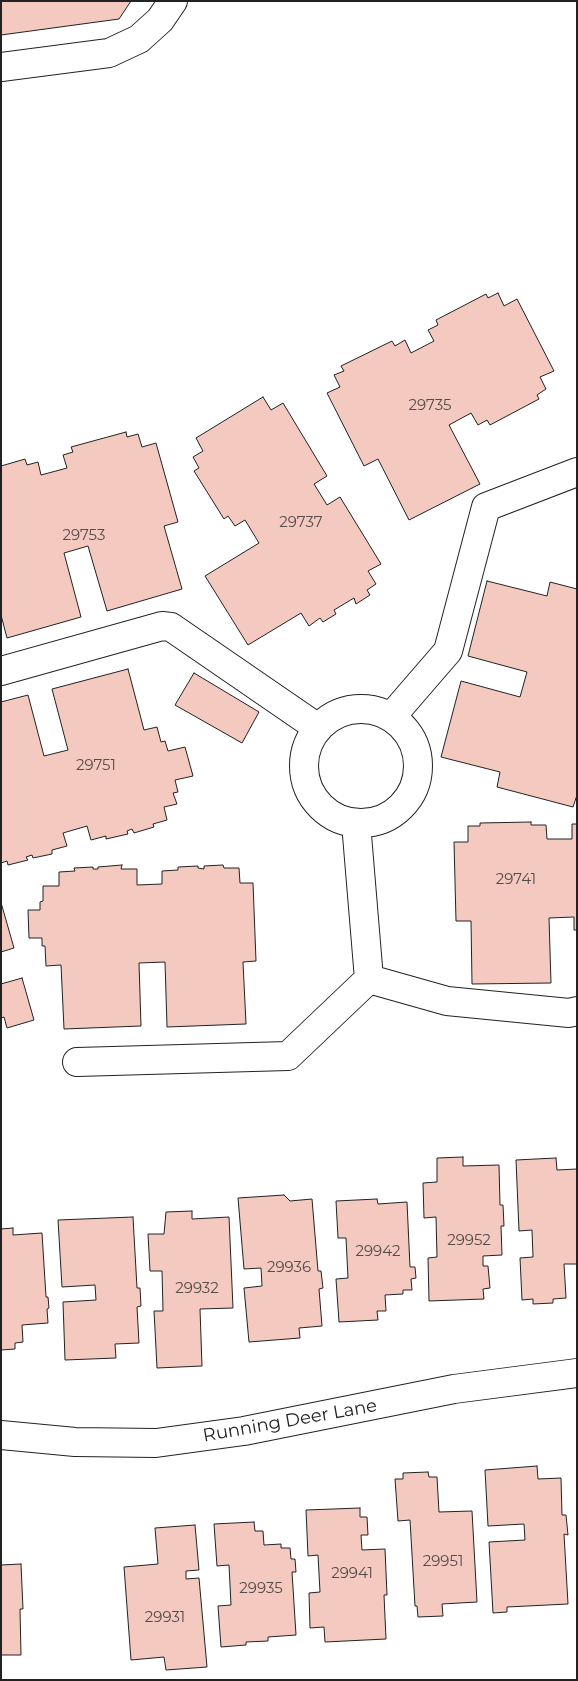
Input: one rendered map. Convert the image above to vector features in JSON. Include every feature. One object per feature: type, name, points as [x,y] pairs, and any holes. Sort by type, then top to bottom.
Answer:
[{"type":"street","points":[[1,67],[109,53],[140,39],[160,20],[173,1]]},
{"type":"street","points":[[391,717],[448,650],[486,507],[577,472]]},
{"type":"street","points":[[1,671],[162,626],[171,626],[318,728]]},
{"type":"street","points":[[352,709],[372,710],[391,717],[406,730],[415,748],[419,767],[415,787],[404,804],[390,816],[374,822],[356,823],[339,819],[324,810],[312,795],[306,779],[304,761],[309,743],[318,728],[334,716],[352,709]]},
{"type":"street","points":[[356,823],[369,979]]},
{"type":"street","points":[[369,979],[447,1001],[569,1013],[577,1011]]},
{"type":"street","points":[[77,1062],[288,1056],[369,979]]},
{"type":"street","name":"Running Deer Lane","points":[[1,1435],[75,1442],[156,1443],[244,1431],[454,1389],[577,1373]]},
{"type":"building","points":[[1,1],[131,1],[119,19],[1,35]]},
{"type":"building","points":[[498,293],[504,306],[517,299],[554,371],[540,377],[546,389],[537,395],[539,399],[490,425],[487,420],[478,425],[471,413],[449,425],[480,484],[409,520],[378,459],[364,466],[327,393],[340,387],[334,375],[344,371],[341,366],[392,341],[395,346],[405,340],[411,353],[434,341],[428,330],[438,325],[436,320],[486,294],[488,298]]},
{"type":"building","points":[[263,397],[271,410],[283,403],[327,476],[314,484],[327,505],[340,497],[381,564],[368,571],[376,584],[367,590],[370,595],[356,604],[354,598],[334,610],[336,614],[323,622],[320,618],[309,626],[301,613],[248,645],[205,576],[259,543],[245,520],[235,526],[228,516],[224,519],[194,471],[199,468],[193,457],[203,451],[196,438]]},
{"type":"building","points":[[126,432],[127,437],[138,434],[142,447],[156,443],[178,522],[164,526],[182,589],[107,611],[88,546],[64,553],[81,617],[7,638],[1,615],[1,466],[25,459],[27,465],[38,462],[41,475],[67,468],[63,455],[73,452],[71,447]]},
{"type":"building","points":[[487,581],[547,596],[550,582],[577,589],[577,795],[573,807],[497,787],[500,772],[441,757],[461,681],[520,697],[527,672],[468,656]]},
{"type":"building","points":[[128,669],[144,730],[157,727],[161,742],[165,741],[168,751],[185,747],[193,776],[175,780],[178,792],[173,793],[177,804],[164,807],[167,820],[153,824],[154,827],[134,833],[132,829],[127,831],[128,834],[106,839],[106,836],[91,840],[87,826],[63,833],[67,846],[52,850],[52,854],[33,858],[32,855],[26,857],[28,860],[8,865],[7,861],[1,863],[1,702],[28,695],[44,756],[68,750],[52,689]]},
{"type":"building","points":[[194,673],[259,712],[242,743],[175,705]]},
{"type":"building","points":[[531,822],[531,825],[546,825],[547,839],[572,839],[572,824],[577,824],[577,930],[574,930],[574,917],[549,918],[551,983],[472,984],[471,921],[456,921],[454,842],[468,842],[468,826],[480,826],[480,823]]},
{"type":"building","points":[[122,865],[121,869],[137,869],[137,885],[162,884],[162,871],[178,870],[178,867],[198,866],[198,868],[204,869],[204,866],[223,865],[224,868],[239,868],[240,883],[253,883],[256,961],[243,962],[246,1024],[167,1027],[165,962],[139,963],[141,1026],[64,1029],[61,965],[46,966],[45,946],[42,946],[42,938],[29,938],[28,910],[40,910],[40,902],[43,901],[43,886],[59,886],[59,872],[75,871],[74,868],[93,867],[93,869],[98,869],[98,867]]},
{"type":"building","points":[[1,907],[14,948],[1,952]]},
{"type":"building","points":[[22,978],[34,1020],[7,1028],[4,1017],[1,1018],[1,984]]},
{"type":"building","points":[[463,1157],[463,1166],[499,1165],[500,1205],[503,1205],[504,1226],[501,1226],[502,1255],[483,1256],[483,1266],[488,1266],[490,1288],[483,1289],[484,1299],[429,1301],[428,1258],[437,1257],[436,1217],[424,1218],[423,1183],[437,1182],[437,1158]]},
{"type":"building","points":[[556,1158],[557,1170],[577,1169],[577,1264],[564,1264],[566,1298],[553,1299],[553,1303],[533,1304],[533,1299],[522,1300],[520,1258],[533,1257],[532,1230],[519,1231],[516,1160]]},
{"type":"building","points":[[284,1195],[290,1201],[312,1199],[318,1271],[321,1271],[323,1288],[319,1289],[322,1326],[299,1328],[300,1338],[249,1342],[244,1288],[262,1286],[261,1268],[244,1269],[238,1198]]},
{"type":"building","points":[[377,1199],[378,1204],[407,1202],[410,1267],[415,1267],[416,1278],[411,1279],[412,1290],[403,1290],[403,1294],[385,1295],[386,1311],[377,1311],[378,1320],[339,1322],[336,1279],[348,1278],[346,1238],[338,1238],[336,1201]]},
{"type":"building","points":[[192,1211],[192,1219],[229,1217],[233,1308],[200,1309],[202,1366],[157,1368],[154,1311],[163,1311],[162,1271],[150,1271],[148,1234],[164,1234],[166,1212]]},
{"type":"building","points":[[133,1217],[137,1288],[140,1288],[141,1306],[137,1307],[139,1343],[115,1344],[116,1358],[65,1360],[63,1302],[96,1300],[95,1285],[62,1287],[58,1220]]},
{"type":"building","points":[[13,1228],[13,1235],[42,1233],[46,1297],[48,1297],[49,1308],[47,1309],[48,1323],[22,1325],[23,1342],[15,1343],[15,1349],[1,1350],[1,1229]]},
{"type":"building","points":[[537,1466],[538,1479],[561,1478],[562,1515],[566,1515],[568,1535],[564,1534],[568,1604],[507,1607],[507,1612],[493,1613],[489,1542],[525,1540],[524,1524],[488,1526],[485,1470]]},
{"type":"building","points":[[428,1472],[429,1477],[437,1477],[439,1512],[472,1511],[477,1602],[442,1604],[443,1616],[418,1617],[417,1606],[415,1606],[410,1520],[398,1521],[395,1479],[403,1479],[403,1473]]},
{"type":"building","points":[[360,1508],[360,1517],[367,1517],[368,1535],[361,1535],[362,1550],[385,1549],[387,1595],[384,1595],[386,1639],[325,1642],[324,1627],[310,1628],[309,1593],[320,1592],[318,1555],[308,1556],[306,1510]]},
{"type":"building","points":[[254,1522],[255,1531],[263,1531],[264,1545],[281,1544],[281,1548],[290,1548],[291,1559],[295,1559],[296,1572],[292,1572],[296,1635],[268,1637],[268,1641],[246,1642],[246,1645],[221,1647],[218,1606],[231,1605],[229,1565],[217,1566],[214,1524]]},
{"type":"building","points":[[195,1525],[199,1570],[186,1571],[186,1579],[199,1578],[207,1667],[166,1670],[164,1657],[131,1660],[124,1567],[158,1564],[155,1528]]},
{"type":"building","points":[[21,1564],[23,1609],[20,1609],[21,1655],[1,1655],[1,1565]]}]
